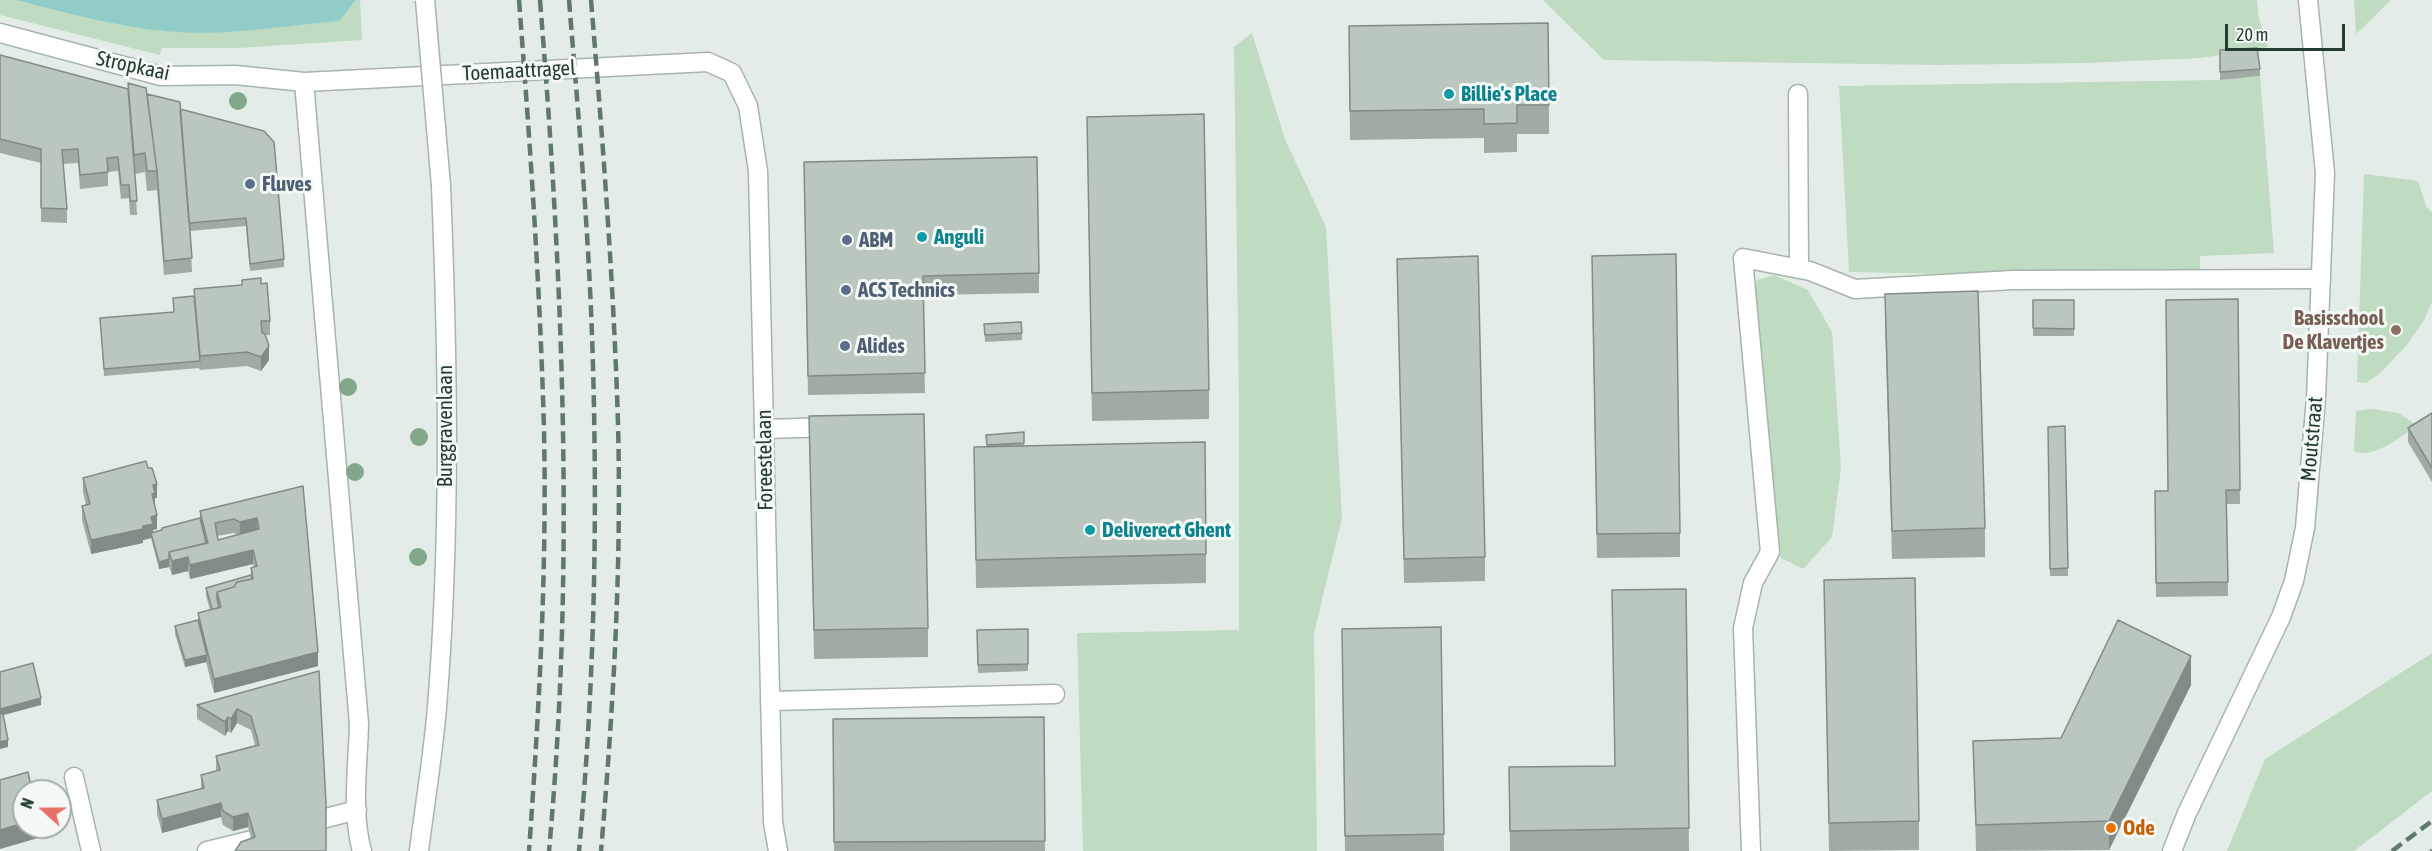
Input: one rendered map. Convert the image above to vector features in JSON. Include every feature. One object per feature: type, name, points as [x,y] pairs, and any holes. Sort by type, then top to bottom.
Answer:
[{"type":"street","name":"Burggravenlaan","points":[[419,851],[436,708],[445,551],[446,348],[441,186],[425,0]]},
{"type":"street","name":"Moutstraat","points":[[2172,851],[2187,813],[2282,617],[2294,581],[2305,528],[2312,444],[2325,172],[2308,0]]},
{"type":"street","name":"Stropkaai","points":[[0,33],[161,76],[235,75],[304,82]]},
{"type":"street","name":"Toemaattragel","points":[[304,82],[708,62],[732,72]]},
{"type":"street","name":"Foreestelaan","points":[[732,72],[748,106],[759,171],[773,822],[778,851]]},
{"type":"street","points":[[304,82],[359,724],[357,810],[362,851]]},
{"type":"street","points":[[1798,94],[1799,269]]},
{"type":"street","points":[[1751,851],[1743,628],[1754,583],[1770,552],[1743,258],[1810,271],[1855,289],[2013,280],[2321,279]]},
{"type":"street","points":[[764,429],[848,427]]},
{"type":"street","points":[[770,701],[1055,694]]},
{"type":"street","points":[[74,777],[91,851]]},
{"type":"street","points":[[326,818],[357,810]]},
{"type":"street","points":[[207,851],[252,840]]},
{"type":"green space","points":[[0,0],[15,0],[59,11],[164,31],[224,32],[338,21],[356,0],[360,0],[362,40],[238,48],[162,48],[160,55],[0,15]]},
{"type":"green space","points":[[1543,0],[2257,0],[2259,18],[2268,47],[2201,58],[2084,63],[1938,65],[1604,60]]},
{"type":"green space","points":[[2354,0],[2391,0],[2356,34]]},
{"type":"green space","points":[[1252,33],[1285,139],[1326,227],[1342,518],[1314,633],[1317,851],[1083,851],[1077,633],[1239,630],[1239,406],[1234,47]]},
{"type":"green space","points":[[2260,76],[2274,253],[2200,256],[2200,279],[1849,272],[1839,86],[2220,80]]},
{"type":"green space","points":[[2364,174],[2418,181],[2426,206],[2432,213],[2432,302],[2424,320],[2406,346],[2379,374],[2366,383],[2357,382]]},
{"type":"green space","points":[[1774,275],[1808,290],[1832,332],[1841,468],[1832,537],[1803,569],[1781,558],[1754,293],[1757,280]]},
{"type":"green space","points":[[2371,409],[2398,413],[2417,425],[2378,450],[2362,453],[2354,451],[2356,411]]},
{"type":"green space","points":[[2432,653],[2432,791],[2354,851],[2227,851],[2265,759]]},
{"type":"water","points":[[15,0],[356,0],[339,21],[207,33],[127,26]]},
{"type":"building","name":"Billie's Place","points":[[1548,23],[1549,105],[1517,105],[1517,123],[1484,124],[1484,109],[1350,111],[1349,26]]},
{"type":"building","points":[[2257,48],[2260,69],[2220,72],[2220,50]]},
{"type":"building","points":[[0,55],[128,89],[137,201],[130,201],[129,185],[121,185],[118,157],[107,158],[108,172],[80,175],[78,149],[62,150],[67,209],[41,208],[41,149],[0,139]]},
{"type":"building","points":[[128,83],[146,88],[157,171],[147,171],[145,153],[134,155]]},
{"type":"building","points":[[147,94],[180,102],[192,258],[164,261],[157,171]]},
{"type":"building","points":[[180,109],[264,131],[274,142],[284,259],[250,264],[246,218],[189,223]]},
{"type":"building","points":[[1204,114],[1209,390],[1092,393],[1087,117]]},
{"type":"building","name":"Anguli","points":[[1037,157],[1039,273],[923,276],[925,373],[808,376],[804,162]]},
{"type":"building","points":[[1676,254],[1680,533],[1597,534],[1592,256]]},
{"type":"building","points":[[1478,256],[1485,557],[1404,559],[1397,259]]},
{"type":"building","points":[[261,278],[261,284],[267,283],[270,321],[261,321],[262,333],[265,334],[269,346],[261,357],[247,352],[200,356],[194,289],[242,285],[242,280]]},
{"type":"building","points":[[1978,291],[1985,528],[1892,531],[1885,294]]},
{"type":"building","points":[[194,296],[200,361],[104,369],[100,318],[174,312],[173,298]]},
{"type":"building","points":[[2238,299],[2240,490],[2226,490],[2228,582],[2156,583],[2155,491],[2168,491],[2166,300]]},
{"type":"building","points":[[2033,300],[2074,300],[2074,329],[2033,328]]},
{"type":"building","points":[[1021,322],[1022,333],[985,335],[984,324]]},
{"type":"building","points":[[2432,413],[2432,468],[2408,428]]},
{"type":"building","points":[[924,414],[928,628],[814,630],[809,416]]},
{"type":"building","points":[[2065,426],[2068,568],[2050,569],[2048,427]]},
{"type":"building","points":[[1024,432],[1024,443],[987,445],[986,435]]},
{"type":"building","name":"Deliverect Ghent","points":[[1205,442],[1206,554],[976,560],[974,447]]},
{"type":"building","points":[[146,461],[148,468],[152,468],[157,484],[153,485],[155,493],[152,494],[157,515],[151,517],[153,524],[143,526],[143,529],[91,540],[82,506],[90,504],[83,478]]},
{"type":"building","points":[[303,486],[318,652],[214,679],[198,613],[221,607],[217,592],[234,587],[237,582],[253,579],[251,568],[257,566],[253,550],[190,565],[188,557],[172,561],[169,552],[208,543],[200,511]],"holes":[[[257,518],[259,529],[218,540],[215,523],[234,519],[240,522]]]},
{"type":"building","points":[[200,518],[206,543],[169,552],[169,559],[159,562],[151,533]]},
{"type":"building","points":[[251,575],[252,579],[237,582],[234,587],[217,592],[219,608],[212,609],[206,588]]},
{"type":"building","points":[[1915,578],[1919,821],[1829,823],[1824,580]]},
{"type":"building","points":[[1686,589],[1689,828],[1510,831],[1509,767],[1615,766],[1612,590]]},
{"type":"building","points":[[198,620],[207,655],[185,660],[175,626]]},
{"type":"building","points":[[2118,620],[2191,656],[2109,821],[1976,825],[1973,741],[2061,738]]},
{"type":"building","points":[[1441,627],[1444,834],[1345,836],[1342,629]]},
{"type":"building","points":[[1028,629],[1028,664],[978,665],[977,630]]},
{"type":"building","points":[[33,663],[41,698],[0,709],[0,672]]},
{"type":"building","points":[[319,671],[326,804],[326,851],[235,851],[241,842],[255,837],[248,813],[233,817],[223,811],[221,803],[162,819],[157,800],[204,788],[201,775],[220,770],[216,756],[259,745],[251,716],[237,709],[231,719],[228,717],[225,722],[197,705]]},
{"type":"building","points":[[0,714],[3,714],[8,740],[0,742]]},
{"type":"building","points":[[1044,717],[1045,841],[834,842],[833,719]]},
{"type":"building","points":[[28,772],[29,779],[12,779],[12,826],[0,830],[0,780]]},
{"type":"railway","points":[[519,0],[537,268],[545,483],[541,641],[529,851]]},
{"type":"railway","points":[[540,0],[555,213],[563,426],[562,638],[549,851]]},
{"type":"railway","points":[[569,0],[588,251],[595,464],[592,658],[579,851]]},
{"type":"railway","points":[[591,0],[603,147],[619,451],[616,623],[601,851]]},
{"type":"railway","points":[[2392,851],[2432,821]]},
{"type":"place","name":"Billie's Place","points":[[1449,94]]},
{"type":"place","name":"Fluves","points":[[250,184]]},
{"type":"place","name":"Anguli","points":[[922,237]]},
{"type":"place","name":"ABM","points":[[847,240]]},
{"type":"place","name":"ACS Technics","points":[[846,290]]},
{"type":"place","name":"Basisschool De Klavertjes","points":[[2396,330]]},
{"type":"place","name":"Alides","points":[[845,346]]},
{"type":"place","name":"Deliverect Ghent","points":[[1090,530]]},
{"type":"place","name":"Ode","points":[[2111,828]]}]
